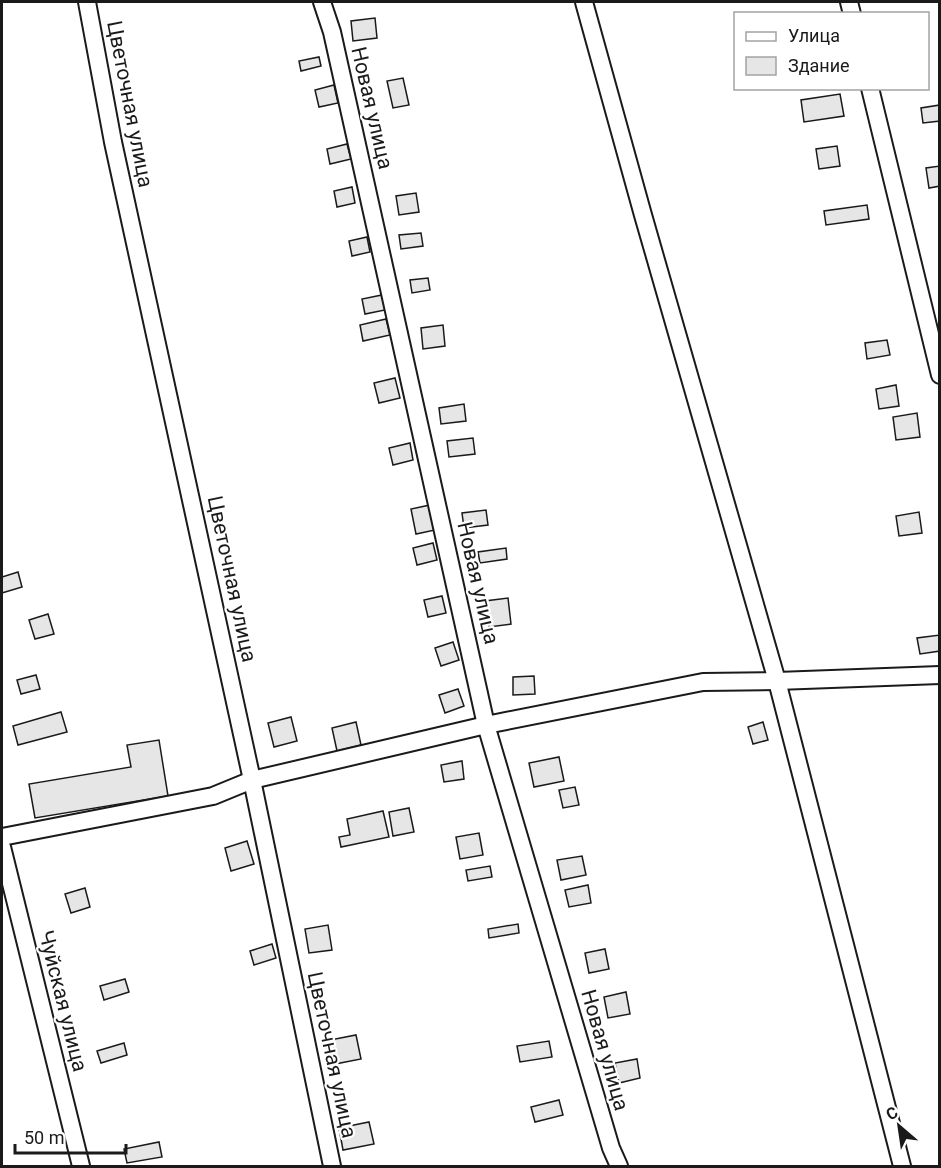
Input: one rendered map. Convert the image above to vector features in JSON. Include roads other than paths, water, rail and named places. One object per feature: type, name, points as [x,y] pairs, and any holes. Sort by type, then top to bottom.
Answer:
[{"type":"street","name":"Цветочная улица","points":[[87,2],[113,142],[252,780],[332,1167]]},
{"type":"street","name":"Новая улица","points":[[322,2],[332,32],[486,725],[611,1148],[619,1167]]},
{"type":"street","points":[[584,2],[649,238],[777,681],[902,1167]]},
{"type":"street","points":[[870,90],[939,375]]},
{"type":"street","points":[[2,837],[213,796],[252,780],[486,725],[703,682],[939,675]]},
{"type":"street","name":"Чуйская улица","points":[[2,846],[81,1167]]}]
